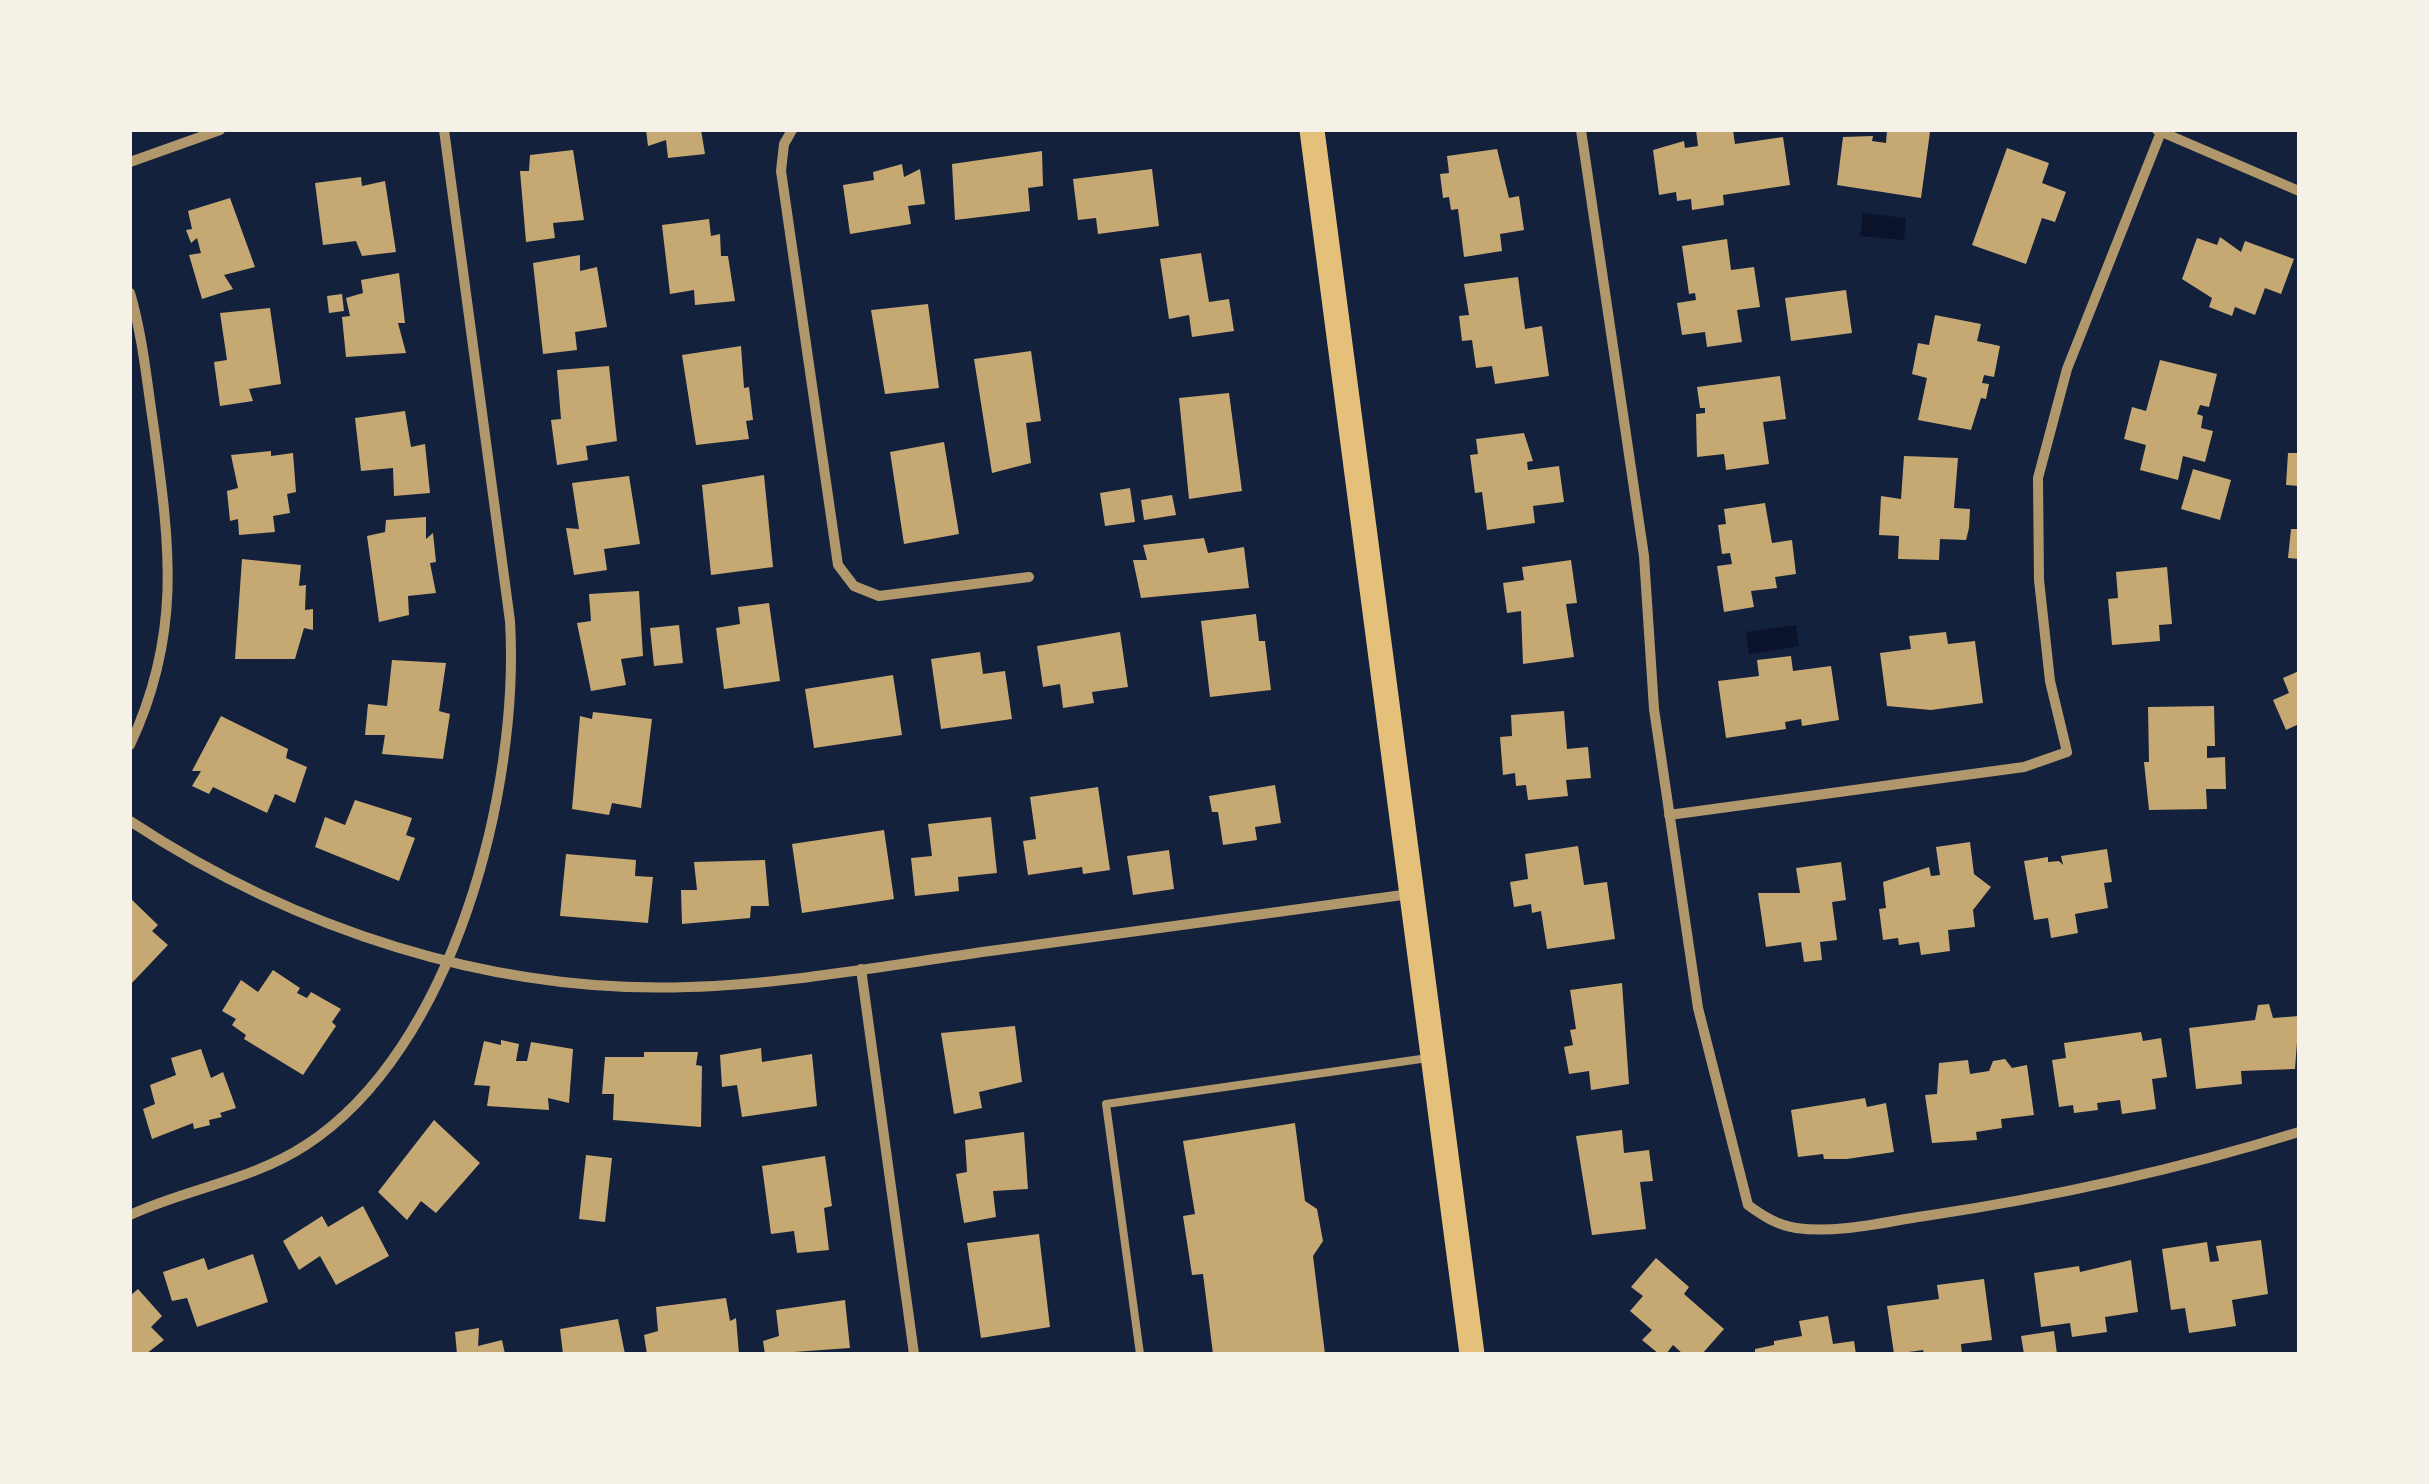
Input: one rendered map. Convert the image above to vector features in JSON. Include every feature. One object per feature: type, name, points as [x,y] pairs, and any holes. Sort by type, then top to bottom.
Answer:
[{"type":"main road","points":[[1312,130],[1472,1354]]},
{"type":"street","points":[[130,162],[220,130]]},
{"type":"street","points":[[130,1215],[252,1173],[329,1128],[393,1063],[447,960],[502,779],[512,661],[444,130]]},
{"type":"street","points":[[1581,130],[1644,556],[1654,709],[1698,1008],[1748,1206],[1772,1222],[1797,1228],[1840,1228],[2037,1200],[2186,1167],[2299,1132]]},
{"type":"street","points":[[791,131],[780,157],[781,171],[838,564],[854,586],[892,596],[1030,577]]},
{"type":"street","points":[[1669,815],[2024,767],[2067,752],[2050,681],[2038,580],[2038,478],[2067,369],[2158,131],[2299,191]]},
{"type":"street","points":[[130,293],[141,338],[170,569],[161,659],[130,745]]},
{"type":"street","points":[[130,821],[249,891],[331,926],[447,960],[544,979],[638,987],[732,985],[1412,894]]},
{"type":"street","points":[[861,969],[914,1354]]},
{"type":"lane","points":[[1140,1354],[1106,1104],[1432,1058]]},
{"type":"water","points":[[1863,213],[1906,218],[1904,240],[1860,236]]},
{"type":"water","points":[[1796,625],[1799,646],[1749,654],[1746,632]]},
{"type":"building","points":[[646,130],[701,130],[705,154],[668,158],[666,140],[648,146]]},
{"type":"building","points":[[1696,130],[1733,130],[1735,144],[1783,137],[1790,185],[1723,195],[1724,205],[1692,210],[1691,199],[1677,201],[1676,192],[1659,195],[1653,150],[1684,141],[1685,148],[1698,146]]},
{"type":"building","points":[[1887,130],[1930,132],[1921,198],[1837,185],[1843,137],[1873,136],[1872,141],[1886,143]]},
{"type":"building","points":[[2007,148],[2049,163],[2042,183],[2066,192],[2055,222],[2042,218],[2026,264],[1972,245]]},
{"type":"building","points":[[1497,149],[1509,198],[1519,196],[1524,230],[1500,234],[1502,251],[1464,257],[1458,209],[1451,210],[1449,197],[1443,198],[1440,174],[1449,173],[1447,156]]},
{"type":"building","points":[[573,150],[584,220],[553,223],[555,238],[526,242],[520,171],[529,171],[530,155]]},
{"type":"building","points":[[1042,151],[1043,186],[1028,188],[1030,211],[955,220],[952,164]]},
{"type":"building","points":[[902,164],[904,177],[920,169],[925,204],[908,206],[911,224],[850,234],[843,185],[874,180],[873,172]]},
{"type":"building","points":[[1152,169],[1159,226],[1098,234],[1096,218],[1078,220],[1073,179]]},
{"type":"building","points":[[361,177],[362,186],[385,181],[396,252],[362,256],[356,241],[323,245],[315,183]]},
{"type":"building","points":[[230,198],[255,267],[224,275],[233,289],[202,299],[189,255],[201,253],[197,238],[191,243],[186,230],[192,229],[188,211]]},
{"type":"building","points":[[709,219],[711,236],[720,234],[721,256],[728,256],[735,301],[695,305],[694,290],[670,294],[662,225]]},
{"type":"building","points":[[2220,237],[2241,252],[2245,241],[2294,259],[2281,294],[2265,288],[2255,315],[2235,307],[2232,316],[2209,307],[2212,298],[2182,279],[2197,238],[2217,245]]},
{"type":"building","points":[[1727,239],[1731,270],[1754,267],[1760,307],[1737,310],[1742,342],[1707,347],[1705,332],[1682,335],[1677,303],[1696,300],[1695,293],[1689,294],[1682,246]]},
{"type":"building","points":[[1201,253],[1209,302],[1229,299],[1234,331],[1192,337],[1189,315],[1169,319],[1160,259]]},
{"type":"building","points":[[580,255],[580,271],[597,267],[607,327],[575,332],[577,350],[543,354],[533,263]]},
{"type":"building","points":[[399,273],[405,323],[398,323],[406,353],[346,357],[342,317],[350,316],[346,298],[363,293],[361,280]]},
{"type":"building","points":[[1518,277],[1525,329],[1542,326],[1549,376],[1495,384],[1492,366],[1476,368],[1472,340],[1462,341],[1459,316],[1469,315],[1464,284]]},
{"type":"building","points":[[1846,290],[1852,333],[1791,341],[1785,298]]},
{"type":"building","points":[[342,294],[344,311],[329,313],[327,296]]},
{"type":"building","points":[[928,304],[939,388],[885,394],[871,310]]},
{"type":"building","points":[[270,308],[281,384],[249,389],[253,401],[220,406],[214,362],[227,360],[220,313]]},
{"type":"building","points":[[1935,315],[1981,324],[1977,341],[2000,346],[1994,377],[1984,375],[1982,383],[1989,384],[1986,399],[1981,398],[1971,430],[1918,420],[1927,378],[1912,374],[1918,343],[1929,345]]},
{"type":"building","points":[[741,346],[744,388],[749,387],[753,420],[746,421],[749,439],[696,445],[682,355]]},
{"type":"building","points":[[1031,351],[1041,421],[1026,423],[1031,463],[992,473],[974,359]]},
{"type":"building","points":[[2160,360],[2217,374],[2209,407],[2200,405],[2197,414],[2203,416],[2201,428],[2213,431],[2205,462],[2183,456],[2178,480],[2140,470],[2146,445],[2124,439],[2132,407],[2146,411]]},
{"type":"building","points":[[609,366],[617,441],[586,446],[588,460],[557,465],[551,420],[561,419],[557,370]]},
{"type":"building","points":[[1780,376],[1786,419],[1763,422],[1769,464],[1726,470],[1724,454],[1697,457],[1696,414],[1705,413],[1705,408],[1700,408],[1697,387]]},
{"type":"building","points":[[1229,393],[1242,491],[1189,499],[1179,398]]},
{"type":"building","points":[[405,411],[411,447],[425,444],[430,493],[394,496],[393,468],[361,471],[355,418]]},
{"type":"building","points":[[1524,433],[1533,461],[1527,462],[1528,470],[1559,466],[1564,502],[1533,506],[1535,523],[1487,530],[1482,492],[1475,493],[1470,455],[1478,454],[1476,439]]},
{"type":"building","points":[[944,442],[959,534],[904,544],[890,452]]},
{"type":"building","points":[[271,451],[271,456],[293,453],[296,492],[287,494],[290,513],[273,516],[275,532],[239,535],[238,519],[230,521],[227,491],[238,488],[231,455]]},
{"type":"building","points":[[2288,453],[2299,453],[2299,486],[2286,485]]},
{"type":"building","points":[[1904,456],[1958,458],[1954,508],[1970,509],[1969,528],[1966,540],[1940,539],[1939,560],[1898,559],[1899,536],[1879,535],[1881,496],[1901,499]]},
{"type":"building","points":[[2193,469],[2231,480],[2220,520],[2181,509]]},
{"type":"building","points":[[764,475],[773,567],[711,575],[702,485]]},
{"type":"building","points":[[629,476],[640,544],[604,549],[607,570],[574,575],[566,528],[579,529],[572,483]]},
{"type":"building","points":[[1130,488],[1135,522],[1105,526],[1100,493]]},
{"type":"building","points":[[1172,495],[1176,515],[1144,520],[1141,500]]},
{"type":"building","points":[[1765,503],[1772,543],[1792,540],[1796,574],[1775,577],[1777,588],[1751,591],[1754,607],[1724,612],[1717,566],[1732,564],[1730,553],[1722,554],[1718,525],[1726,524],[1724,509]]},
{"type":"building","points":[[426,517],[426,539],[433,533],[436,562],[430,563],[436,593],[408,596],[409,615],[379,622],[367,536],[385,532],[386,520]]},
{"type":"building","points":[[2291,529],[2299,529],[2299,559],[2288,558]]},
{"type":"building","points":[[1204,538],[1208,553],[1244,547],[1249,588],[1141,598],[1133,560],[1147,560],[1143,545]]},
{"type":"building","points":[[242,559],[301,565],[299,586],[306,585],[305,610],[313,609],[313,630],[304,628],[295,659],[235,659]]},
{"type":"building","points":[[1571,560],[1577,603],[1566,604],[1574,657],[1523,664],[1521,611],[1507,613],[1503,583],[1524,580],[1522,567]]},
{"type":"building","points":[[2167,567],[2172,624],[2159,625],[2160,641],[2112,645],[2108,599],[2118,598],[2116,572]]},
{"type":"building","points":[[639,591],[643,656],[621,659],[626,685],[591,691],[577,623],[591,621],[589,594]]},
{"type":"building","points":[[769,603],[780,681],[724,689],[716,628],[740,624],[738,607]]},
{"type":"building","points":[[1256,614],[1259,641],[1265,641],[1271,690],[1210,697],[1201,621]]},
{"type":"building","points":[[679,625],[683,663],[654,666],[650,628]]},
{"type":"building","points":[[1120,632],[1128,687],[1092,692],[1094,703],[1063,708],[1060,684],[1043,687],[1037,646]]},
{"type":"building","points":[[1946,632],[1948,644],[1975,641],[1983,703],[1931,710],[1887,706],[1880,653],[1911,649],[1909,636]]},
{"type":"building","points":[[980,652],[983,674],[1005,671],[1012,719],[941,729],[931,659]]},
{"type":"building","points":[[1791,656],[1793,671],[1831,666],[1839,720],[1802,726],[1801,719],[1785,722],[1786,729],[1726,738],[1718,681],[1759,676],[1757,660]]},
{"type":"building","points":[[392,660],[446,663],[439,711],[450,714],[443,759],[382,754],[385,735],[365,735],[368,704],[387,706]]},
{"type":"building","points":[[2299,671],[2299,724],[2286,730],[2273,700],[2289,693],[2283,678]]},
{"type":"building","points":[[893,675],[902,735],[814,748],[805,689]]},
{"type":"building","points":[[2214,706],[2215,746],[2207,746],[2207,758],[2225,757],[2226,789],[2206,789],[2207,809],[2149,810],[2144,762],[2149,762],[2148,707]]},
{"type":"building","points":[[1564,711],[1567,749],[1588,747],[1591,778],[1566,780],[1568,796],[1528,800],[1526,785],[1516,786],[1515,773],[1503,775],[1500,737],[1512,736],[1511,715]]},
{"type":"building","points":[[593,712],[652,719],[641,808],[612,803],[609,815],[572,809],[580,716],[592,719]]},
{"type":"building","points":[[221,716],[288,749],[286,758],[307,767],[295,803],[275,794],[267,813],[213,787],[209,794],[192,786],[201,771],[192,771]]},
{"type":"building","points":[[1275,785],[1281,823],[1255,827],[1257,840],[1223,845],[1218,812],[1212,812],[1209,796]]},
{"type":"building","points":[[1098,787],[1110,870],[1083,874],[1082,867],[1028,875],[1023,841],[1036,839],[1030,797]]},
{"type":"building","points":[[355,800],[412,818],[406,835],[415,838],[399,881],[315,847],[325,817],[345,825]]},
{"type":"building","points":[[991,817],[997,873],[958,877],[959,891],[915,896],[911,858],[932,856],[928,824]]},
{"type":"building","points":[[884,830],[894,899],[802,913],[792,844]]},
{"type":"building","points":[[1970,842],[1974,874],[1991,887],[1973,910],[1975,927],[1948,930],[1950,951],[1921,955],[1919,942],[1899,945],[1898,938],[1883,940],[1879,909],[1886,908],[1883,882],[1929,867],[1931,876],[1940,875],[1936,847]]},
{"type":"building","points":[[1578,846],[1584,885],[1607,882],[1615,939],[1547,949],[1541,911],[1532,913],[1531,904],[1514,907],[1510,882],[1528,879],[1525,854]]},
{"type":"building","points":[[2107,849],[2112,882],[2104,883],[2108,908],[2075,914],[2078,933],[2051,938],[2048,918],[2034,920],[2024,861],[2048,857],[2048,862],[2059,861],[2063,865],[2061,856]]},
{"type":"building","points":[[1169,850],[1174,889],[1133,895],[1127,856]]},
{"type":"building","points":[[566,854],[636,860],[635,876],[653,877],[648,923],[560,916]]},
{"type":"building","points":[[765,860],[769,906],[751,906],[750,918],[682,924],[681,890],[697,890],[694,862]]},
{"type":"building","points":[[1841,862],[1846,900],[1832,902],[1837,940],[1820,942],[1822,960],[1804,962],[1801,942],[1766,947],[1758,893],[1800,893],[1796,868]]},
{"type":"building","points":[[130,898],[158,925],[152,931],[168,945],[130,985]]},
{"type":"building","points":[[273,970],[300,988],[297,993],[307,998],[311,992],[341,1009],[332,1022],[336,1026],[303,1075],[244,1039],[246,1035],[232,1025],[236,1019],[222,1011],[241,980],[258,992]]},
{"type":"building","points":[[1622,983],[1629,1084],[1591,1090],[1589,1071],[1569,1074],[1564,1047],[1573,1045],[1570,1030],[1576,1029],[1570,990]]},
{"type":"building","points":[[2269,1004],[2273,1018],[2299,1016],[2295,1069],[2241,1071],[2242,1084],[2196,1089],[2189,1028],[2255,1020],[2258,1005]]},
{"type":"building","points":[[1015,1026],[1022,1082],[979,1092],[982,1108],[954,1114],[941,1033]]},
{"type":"building","points":[[2141,1032],[2143,1041],[2161,1038],[2167,1077],[2152,1079],[2156,1109],[2122,1114],[2120,1100],[2097,1103],[2098,1110],[2074,1113],[2073,1105],[2059,1107],[2052,1060],[2066,1058],[2064,1043]]},
{"type":"building","points":[[501,1040],[519,1044],[516,1061],[527,1061],[531,1042],[573,1049],[569,1103],[548,1098],[549,1110],[487,1106],[490,1086],[474,1085],[484,1041],[501,1045]]},
{"type":"building","points":[[761,1048],[762,1062],[812,1054],[817,1106],[742,1117],[737,1085],[722,1087],[720,1055]]},
{"type":"building","points":[[201,1049],[211,1078],[223,1072],[236,1108],[209,1120],[210,1125],[194,1129],[193,1123],[152,1139],[143,1109],[155,1104],[150,1085],[176,1075],[171,1058]]},
{"type":"building","points":[[644,1052],[698,1052],[696,1065],[702,1066],[701,1127],[613,1120],[614,1094],[602,1094],[605,1057],[644,1057]]},
{"type":"building","points":[[2005,1059],[2012,1068],[2027,1065],[2034,1115],[2001,1119],[2002,1128],[1976,1132],[1977,1140],[1932,1143],[1925,1095],[1937,1094],[1939,1063],[1968,1060],[1970,1074],[1989,1071],[1993,1061]]},
{"type":"building","points":[[1865,1098],[1867,1107],[1886,1103],[1894,1152],[1847,1159],[1824,1159],[1823,1154],[1798,1157],[1791,1110]]},
{"type":"building","points":[[434,1120],[480,1163],[436,1213],[421,1201],[407,1220],[378,1192]]},
{"type":"building","points":[[1295,1123],[1305,1201],[1317,1209],[1323,1241],[1313,1256],[1325,1354],[1213,1354],[1203,1274],[1192,1275],[1183,1216],[1195,1214],[1183,1141]]},
{"type":"building","points":[[1622,1130],[1624,1153],[1649,1150],[1653,1181],[1640,1182],[1646,1229],[1592,1235],[1576,1136]]},
{"type":"building","points":[[1024,1132],[1028,1189],[993,1191],[996,1217],[964,1223],[956,1174],[967,1172],[965,1140]]},
{"type":"building","points":[[586,1155],[612,1158],[605,1222],[579,1219]]},
{"type":"building","points":[[825,1156],[832,1206],[824,1208],[829,1250],[797,1253],[794,1231],[771,1234],[762,1166]]},
{"type":"building","points":[[363,1206],[389,1256],[336,1285],[320,1256],[299,1270],[283,1241],[322,1216],[328,1227]]},
{"type":"building","points":[[1039,1234],[1050,1327],[981,1338],[967,1243]]},
{"type":"building","points":[[2261,1240],[2268,1294],[2232,1300],[2236,1326],[2189,1333],[2185,1308],[2171,1310],[2162,1249],[2207,1242],[2210,1262],[2219,1261],[2216,1246]]},
{"type":"building","points":[[253,1254],[268,1302],[197,1327],[187,1298],[172,1301],[163,1272],[204,1258],[208,1270]]},
{"type":"building","points":[[1656,1258],[1689,1287],[1684,1294],[1724,1329],[1702,1354],[1683,1354],[1673,1345],[1666,1354],[1659,1354],[1642,1340],[1652,1330],[1630,1311],[1643,1296],[1631,1287]]},
{"type":"building","points":[[2131,1260],[2138,1312],[2105,1317],[2107,1332],[2072,1337],[2070,1323],[2041,1327],[2034,1273],[2079,1266],[2080,1272]]},
{"type":"building","points":[[1984,1279],[1992,1340],[1961,1344],[1962,1354],[1924,1354],[1923,1350],[1894,1354],[1887,1306],[1939,1299],[1937,1285]]},
{"type":"building","points":[[138,1289],[162,1316],[151,1327],[164,1340],[146,1354],[130,1354],[130,1296]]},
{"type":"building","points":[[726,1298],[730,1321],[736,1318],[739,1354],[647,1354],[644,1335],[658,1331],[656,1307]]},
{"type":"building","points":[[845,1300],[850,1348],[765,1354],[763,1341],[779,1336],[776,1310]]},
{"type":"building","points":[[1828,1316],[1833,1344],[1854,1341],[1856,1354],[1755,1354],[1755,1349],[1774,1345],[1774,1341],[1802,1336],[1799,1321]]},
{"type":"building","points":[[618,1319],[625,1354],[563,1354],[560,1329]]},
{"type":"building","points":[[479,1328],[478,1346],[502,1340],[505,1354],[457,1354],[455,1332]]},
{"type":"building","points":[[2054,1331],[2057,1354],[2024,1354],[2021,1336]]}]
